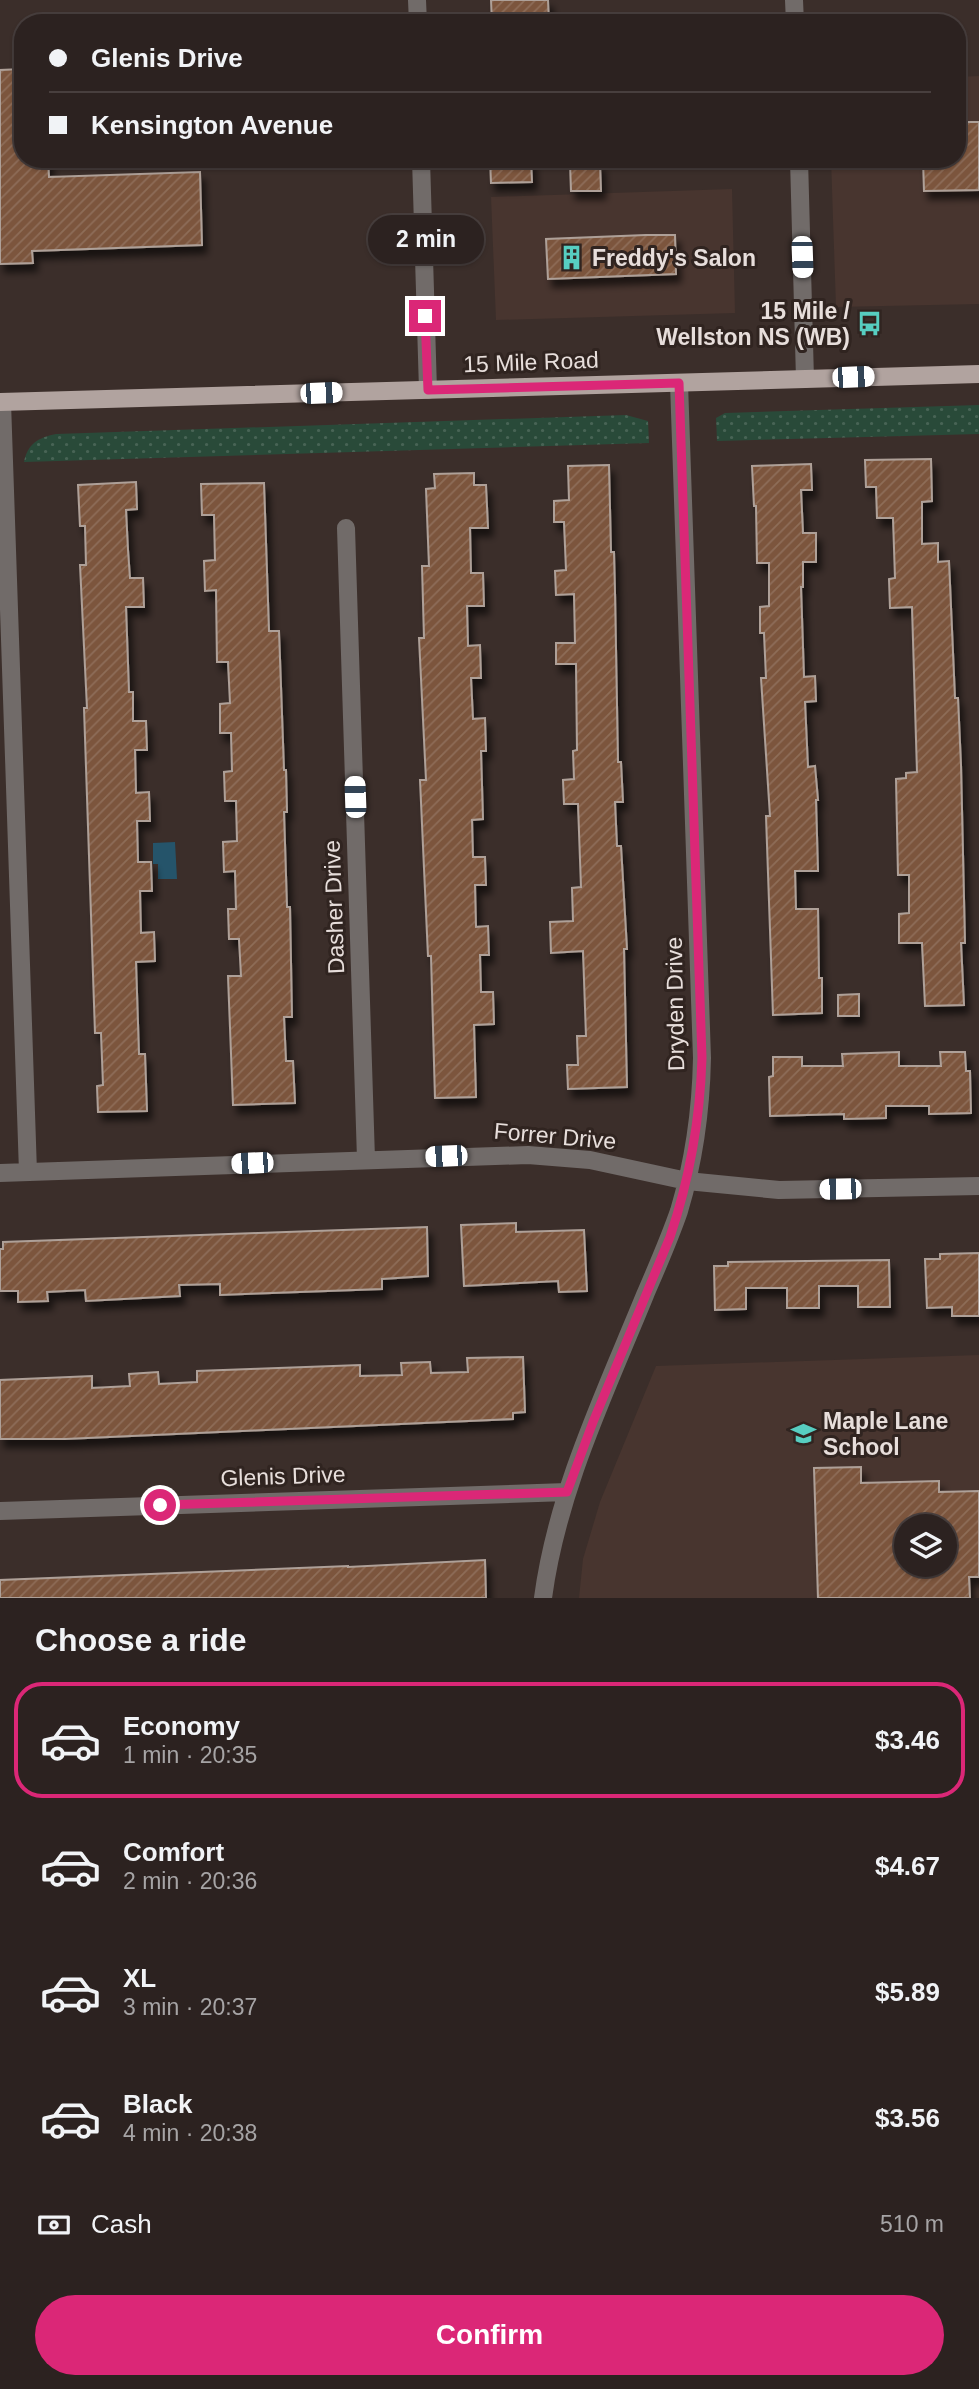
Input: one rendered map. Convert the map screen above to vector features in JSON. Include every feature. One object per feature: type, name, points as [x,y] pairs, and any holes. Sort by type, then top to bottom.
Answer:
[{"type":"main road","name":"15 Mile Road","points":[[1,402],[979,374]]},
{"type":"street","points":[[421,168],[428,390]]},
{"type":"street","points":[[799,168],[805,379]]},
{"type":"street","name":"Dryden Drive","points":[[543,1598],[567,1492],[593,1422],[670,1237],[687,1181],[698,1122],[702,1058],[679,383]]},
{"type":"street","points":[[1,402],[28,1172]]},
{"type":"street","name":"Dasher Drive","points":[[346,528],[366,1159]]},
{"type":"street","name":"Forrer Drive","points":[[0,1173],[495,1154],[557,1156],[614,1164],[687,1181],[779,1190],[979,1186]]},
{"type":"street","name":"Glenis Drive","points":[[0,1511],[567,1492]]},
{"type":"shaded area","points":[[979,76],[979,304],[836,307],[831,168],[966,168],[966,77]]},
{"type":"shaded area","points":[[732,189],[735,313],[496,320],[491,197]]},
{"type":"shaded area","name":"Maple Lane School","points":[[979,1355],[979,1598],[579,1598],[583,1559],[600,1502],[656,1366]]},
{"type":"green space","points":[[979,405],[979,434],[717,441],[716,418],[725,413]]},
{"type":"green space","points":[[626,415],[648,421],[649,443],[24,462],[34,443],[56,434]]},
{"type":"water","points":[[175,842],[177,879],[158,879],[158,864],[153,864],[153,843]]},
{"type":"building","points":[[491,0],[548,0],[549,14],[492,14]]},
{"type":"building","points":[[14,69],[14,168],[48,168],[49,177],[200,172],[202,245],[32,251],[33,263],[0,264],[0,70]]},
{"type":"building","points":[[966,122],[979,122],[979,190],[924,191],[923,168],[966,168]]},
{"type":"building","points":[[490,168],[531,168],[532,182],[491,183]]},
{"type":"building","points":[[570,168],[600,168],[601,191],[571,191]]},
{"type":"building","points":[[675,235],[676,274],[548,279],[546,239]]},
{"type":"building","points":[[931,459],[932,501],[922,502],[922,544],[938,543],[938,562],[949,561],[961,765],[965,943],[961,943],[964,1005],[925,1006],[922,943],[899,943],[899,914],[909,913],[909,875],[898,875],[896,779],[906,778],[906,773],[917,772],[912,607],[890,608],[889,579],[895,578],[893,518],[877,518],[876,487],[866,487],[865,460]]},
{"type":"building","points":[[811,464],[812,490],[801,490],[803,533],[816,533],[816,562],[803,562],[801,587],[804,677],[815,676],[816,701],[805,702],[808,767],[815,766],[818,800],[818,871],[795,871],[796,909],[818,909],[822,1013],[773,1015],[766,816],[770,816],[761,678],[766,678],[764,633],[760,633],[760,607],[769,606],[769,563],[757,563],[752,466]]},
{"type":"building","points":[[609,465],[611,552],[614,552],[618,762],[621,762],[623,802],[615,802],[617,846],[621,846],[627,949],[624,949],[627,1087],[568,1089],[567,1065],[578,1065],[577,1036],[586,1036],[583,951],[551,953],[550,922],[573,921],[572,888],[581,887],[578,804],[564,804],[563,780],[574,779],[573,751],[577,750],[576,664],[556,664],[556,643],[575,643],[574,594],[556,595],[555,571],[566,570],[564,522],[554,522],[554,501],[569,500],[568,466]]},
{"type":"building","points":[[474,473],[474,485],[486,485],[488,528],[470,528],[471,573],[483,573],[484,606],[467,606],[468,646],[480,645],[481,678],[471,678],[473,719],[485,718],[486,751],[481,751],[483,819],[472,820],[473,857],[485,857],[486,885],[475,885],[476,927],[488,926],[489,955],[480,955],[481,992],[493,992],[494,1024],[474,1025],[476,1097],[435,1098],[431,956],[428,956],[420,780],[426,780],[419,638],[424,638],[422,566],[429,566],[426,489],[435,488],[434,474]]},
{"type":"building","points":[[136,482],[137,509],[126,510],[128,550],[130,578],[143,578],[144,607],[126,607],[129,692],[133,692],[133,721],[146,721],[147,750],[135,750],[136,793],[149,792],[150,821],[137,821],[138,862],[151,862],[152,891],[140,891],[141,933],[154,932],[155,961],[136,962],[139,1054],[145,1054],[147,1111],[98,1112],[97,1086],[103,1085],[101,1033],[95,1033],[84,708],[87,708],[80,565],[86,565],[85,526],[80,526],[78,485]]},
{"type":"building","points":[[264,483],[269,631],[279,631],[286,770],[287,812],[284,812],[287,907],[290,907],[292,1017],[284,1017],[286,1061],[293,1061],[295,1103],[233,1105],[228,976],[241,976],[239,939],[229,939],[228,909],[236,909],[235,871],[224,872],[223,842],[237,841],[236,801],[225,801],[224,772],[232,771],[231,733],[220,733],[220,704],[230,703],[228,662],[217,662],[216,590],[205,591],[204,561],[215,560],[214,515],[202,515],[201,484]]},
{"type":"building","points":[[859,994],[859,1016],[838,1016],[838,995]]},
{"type":"building","points":[[899,1052],[899,1066],[941,1066],[940,1052],[965,1052],[966,1071],[970,1071],[971,1113],[929,1114],[929,1106],[886,1106],[886,1118],[844,1119],[844,1114],[770,1116],[769,1077],[773,1076],[773,1057],[802,1057],[802,1066],[843,1066],[842,1054]]},
{"type":"building","points":[[516,1223],[516,1232],[584,1230],[587,1291],[559,1292],[558,1281],[464,1286],[461,1225]]},
{"type":"building","points":[[427,1227],[428,1276],[382,1279],[382,1289],[220,1295],[220,1284],[179,1285],[180,1296],[86,1301],[85,1290],[47,1292],[48,1301],[18,1302],[18,1291],[0,1291],[0,1249],[3,1249],[3,1242]]},
{"type":"building","points":[[979,1253],[979,1316],[952,1316],[952,1307],[927,1308],[925,1259],[940,1259],[940,1254]]},
{"type":"building","points":[[889,1260],[890,1307],[858,1307],[858,1286],[819,1286],[819,1308],[787,1308],[787,1288],[746,1288],[746,1309],[715,1310],[714,1266],[728,1266],[728,1262]]},
{"type":"building","points":[[523,1357],[525,1412],[513,1413],[513,1419],[65,1439],[0,1439],[0,1380],[92,1376],[92,1388],[130,1386],[129,1374],[158,1372],[159,1384],[197,1382],[197,1371],[360,1365],[360,1376],[402,1375],[401,1363],[430,1362],[431,1373],[468,1372],[467,1358]]},
{"type":"building","points":[[861,1467],[861,1483],[939,1481],[939,1492],[979,1491],[979,1577],[969,1577],[970,1598],[818,1598],[814,1468]]},
{"type":"building","points":[[485,1560],[486,1598],[0,1598],[0,1580]]},
{"type":"place","name":"Freddy's Salon","points":[[572,258]]},
{"type":"place","name":"15 Mile / Wellston NS (WB)","points":[[870,324]]},
{"type":"place","name":"Maple Lane School","points":[[803,1434]]},
{"type":"route","points":[[160,1505],[567,1492],[577,1461],[670,1237],[694,1150],[702,1058],[679,383],[428,390],[425,316]]}]
